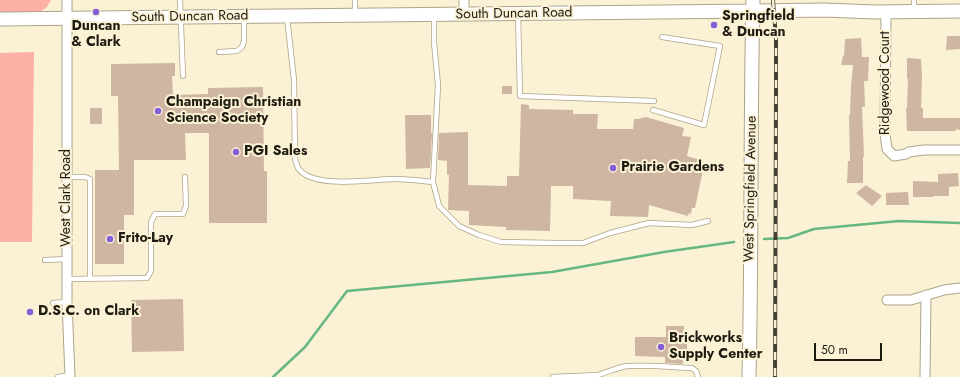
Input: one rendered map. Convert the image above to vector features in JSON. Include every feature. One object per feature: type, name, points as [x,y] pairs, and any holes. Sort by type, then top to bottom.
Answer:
[{"type":"main road","name":"South Duncan Road","points":[[0,19],[518,14],[753,5],[824,10],[886,12],[914,6],[960,11]]},
{"type":"main road","name":"West Springfield Avenue","points":[[749,377],[753,5]]},
{"type":"street","name":"West Clark Road","points":[[67,0],[68,302],[70,376]]},
{"type":"street","points":[[464,0],[464,14]]},
{"type":"street","name":"Ridgewood Court","points":[[886,12],[885,134],[887,149],[894,156],[924,150],[960,150]]},
{"type":"street","points":[[887,300],[911,300],[944,290],[960,288]]},
{"type":"street","points":[[924,377],[926,295]]},
{"type":"lane","points":[[180,0],[183,76]]},
{"type":"lane","points":[[355,0],[355,15]]},
{"type":"lane","points":[[434,14],[434,42],[438,85],[433,182],[439,206],[459,226],[478,235],[501,242],[556,244],[583,243],[610,233],[649,223],[692,225],[708,221]]},
{"type":"lane","points":[[518,14],[520,96],[654,101]]},
{"type":"lane","points":[[219,52],[237,51],[242,48],[244,41],[244,16]]},
{"type":"lane","points":[[286,16],[294,80],[295,159],[299,168],[308,176],[327,181],[340,182],[396,179],[433,182]]},
{"type":"lane","points":[[653,110],[704,125],[720,46],[662,37]]},
{"type":"lane","points":[[68,177],[85,177],[90,179],[90,278]]},
{"type":"lane","points":[[68,279],[147,278],[151,271],[151,222],[155,214],[183,214],[186,206],[185,177]]},
{"type":"lane","points":[[46,260],[68,259]]},
{"type":"lane","points":[[53,303],[68,302]]},
{"type":"lane","points":[[553,377],[598,376],[612,370],[628,366],[692,368],[696,371],[698,377]]},
{"type":"lane","points":[[58,377],[70,376]]},
{"type":"shaded area","points":[[0,0],[51,0],[47,7],[40,12],[0,14]]},
{"type":"shaded area","points":[[34,52],[32,242],[0,242],[0,53]]},
{"type":"building","points":[[947,36],[960,36],[960,49],[946,50]]},
{"type":"building","points":[[861,38],[862,57],[869,57],[868,81],[864,81],[865,107],[862,107],[864,157],[863,183],[847,183],[848,161],[850,161],[849,115],[853,65],[841,65],[844,56],[845,39]]},
{"type":"building","points":[[907,58],[921,59],[921,108],[923,108],[923,118],[960,118],[960,130],[907,131]]},
{"type":"building","points":[[175,63],[175,76],[172,76],[173,95],[208,94],[208,88],[263,87],[264,171],[267,171],[267,223],[209,223],[209,133],[185,133],[186,160],[134,160],[134,215],[124,215],[124,264],[95,264],[95,170],[119,170],[118,96],[111,96],[111,64]]},
{"type":"building","points":[[502,86],[512,86],[512,94],[502,94]]},
{"type":"building","name":"Prairie Gardens","points":[[521,104],[529,105],[529,109],[573,110],[573,114],[598,114],[597,129],[633,129],[634,119],[646,117],[684,128],[682,136],[691,137],[687,156],[700,160],[703,170],[695,208],[692,208],[691,214],[689,213],[688,216],[649,205],[648,217],[610,216],[611,201],[573,199],[573,186],[551,186],[550,231],[506,230],[506,227],[469,225],[469,211],[448,210],[449,175],[447,175],[447,161],[438,160],[439,133],[468,132],[468,185],[507,186],[507,176],[519,176]]},
{"type":"building","points":[[90,108],[102,108],[102,124],[90,124]]},
{"type":"building","points":[[405,115],[431,115],[432,133],[430,168],[406,169]]},
{"type":"building","points":[[958,173],[959,186],[949,187],[949,196],[913,197],[913,181],[938,182],[938,174]]},
{"type":"building","points":[[866,185],[882,196],[872,206],[856,193]]},
{"type":"building","points":[[908,192],[909,205],[886,205],[886,193]]},
{"type":"building","points":[[183,299],[184,351],[132,352],[131,300]]},
{"type":"building","name":"Brickworks Supply Center","points":[[666,326],[684,326],[683,336],[687,336],[687,356],[683,356],[683,364],[665,363],[665,357],[635,356],[635,337],[666,337]]},
{"type":"waterway","points":[[764,239],[788,238],[814,229],[899,221],[960,223]]},
{"type":"waterway","points":[[273,377],[305,347],[347,291],[552,272],[664,252],[734,242]]},
{"type":"railway","points":[[773,0],[776,38],[775,377]]},
{"type":"place","name":"Duncan & Clark","points":[[96,12]]},
{"type":"place","name":"Springfield & Duncan","points":[[714,25]]},
{"type":"place","name":"Champaign Christian Science Society","points":[[158,111]]},
{"type":"place","name":"PGI Sales","points":[[236,152]]},
{"type":"place","name":"Prairie Gardens","points":[[613,168]]},
{"type":"place","name":"Frito-Lay","points":[[110,239]]},
{"type":"place","name":"D.S.C. on Clark","points":[[30,312]]},
{"type":"place","name":"Brickworks Supply Center","points":[[661,347]]}]
